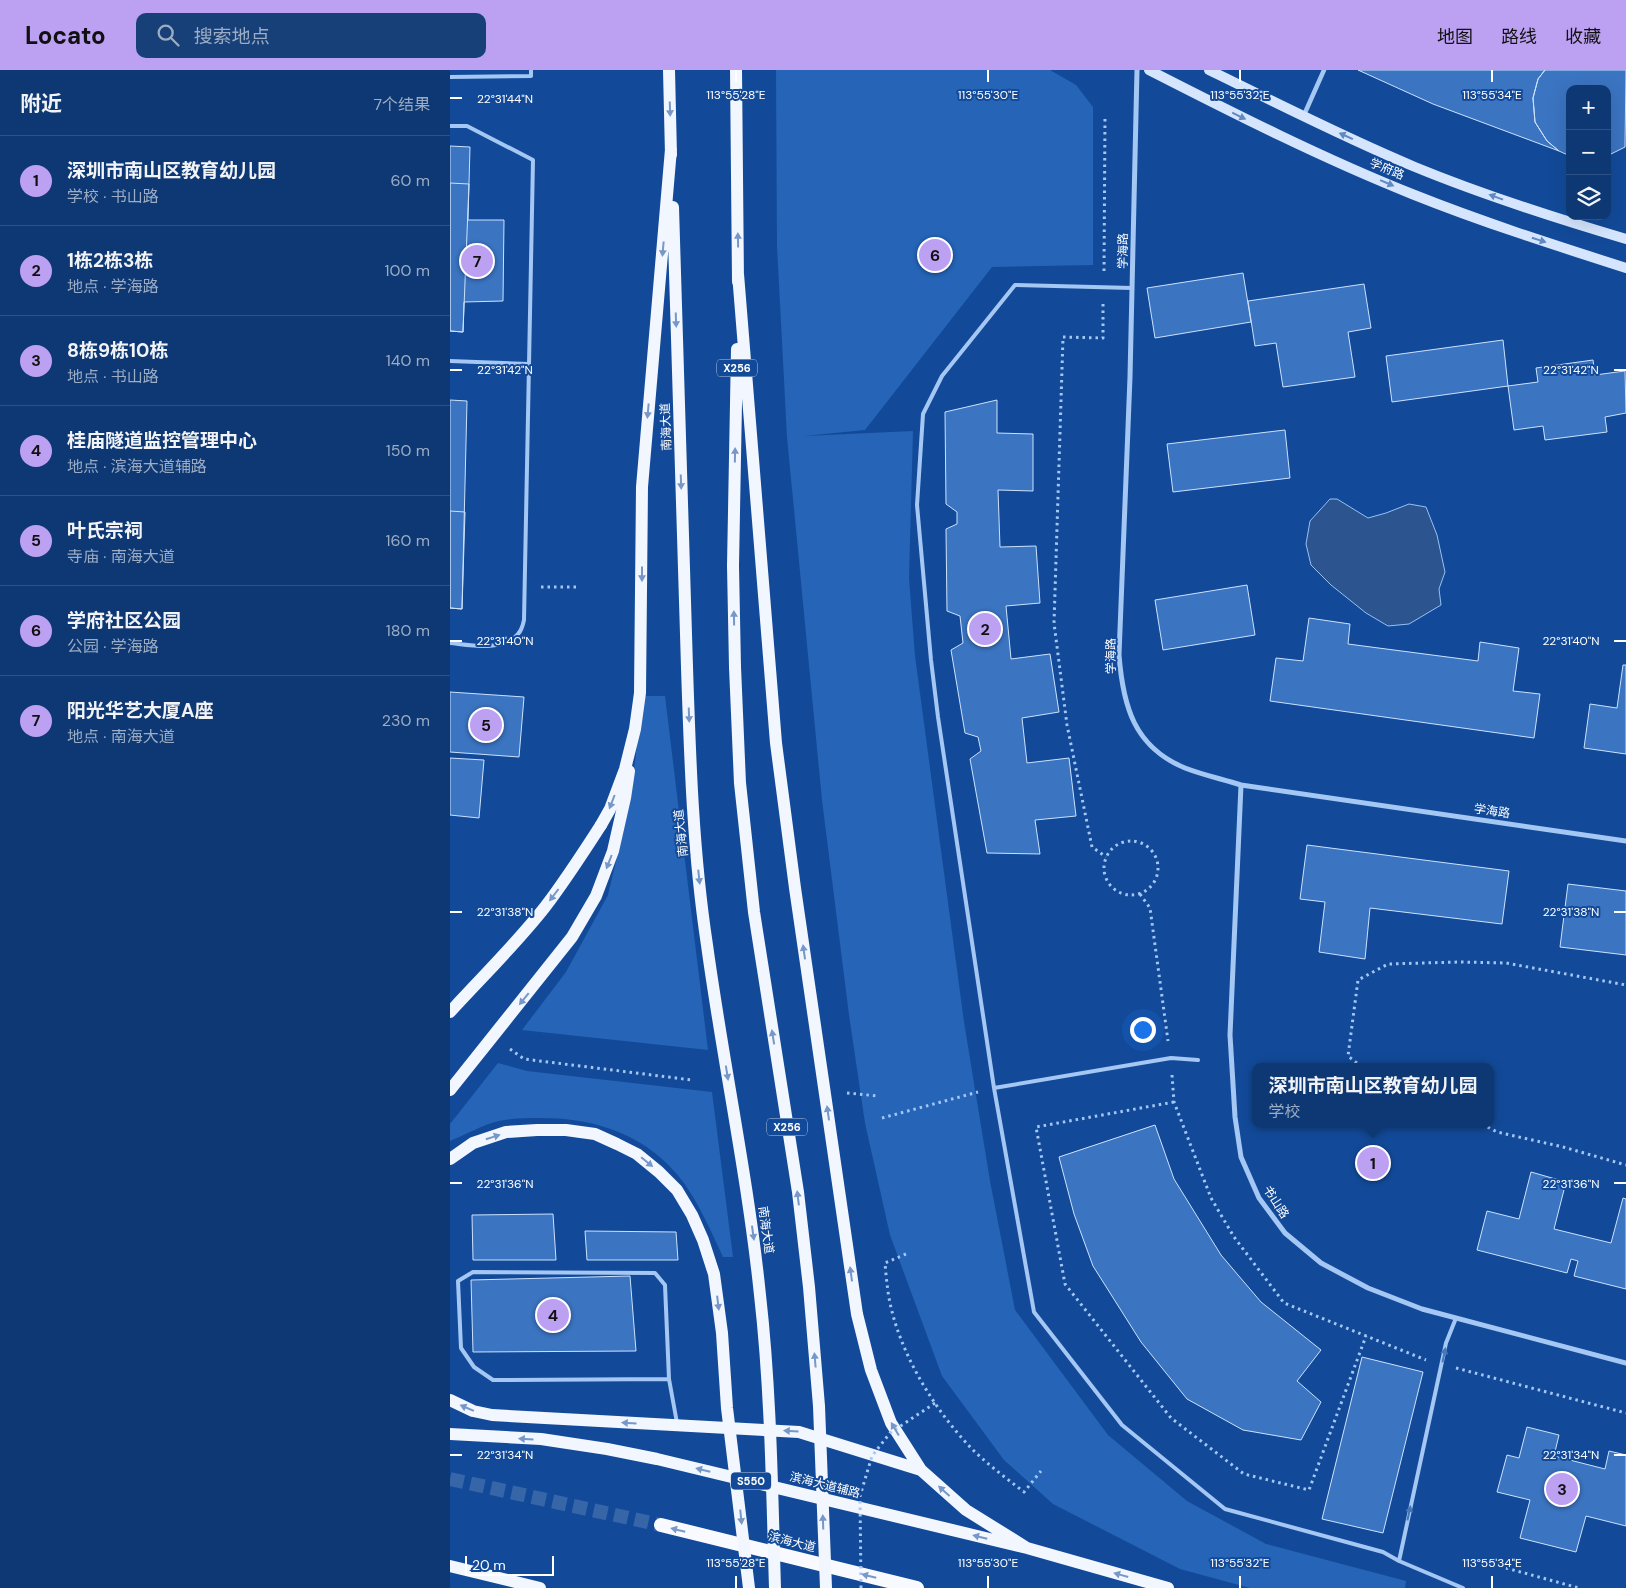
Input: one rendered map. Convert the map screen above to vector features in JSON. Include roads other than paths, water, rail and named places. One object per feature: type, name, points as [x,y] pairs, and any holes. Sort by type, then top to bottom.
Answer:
[{"type":"highway","name":"滨海大道","points":[[661,1525],[917,1588]]},
{"type":"main road","name":"南海大道","points":[[669,70],[692,801],[706,943],[761,1296],[776,1588]]},
{"type":"main road","name":"X256","points":[[736,70],[738,274],[733,566],[740,783],[754,912],[798,1192],[809,1287],[819,1406],[826,1588]]},
{"type":"main road","name":"学府路","points":[[1149,70],[1293,142],[1412,194],[1534,239],[1626,268]]},
{"type":"main road","name":"学府路","points":[[1209,70],[1303,116],[1415,167],[1538,212],[1626,239]]},
{"type":"main road","points":[[450,1090],[572,937],[596,896],[613,851],[626,798],[640,693],[642,487],[671,149]]},
{"type":"main road","points":[[738,274],[776,743],[796,898],[857,1314],[871,1370],[891,1423],[921,1470],[966,1510],[1027,1548]]},
{"type":"main road","points":[[450,1012],[521,936],[563,883],[610,809],[625,769],[636,729]]},
{"type":"main road","points":[[450,1159],[473,1143],[506,1132],[566,1130],[595,1134],[637,1154],[677,1190],[692,1215],[703,1240],[714,1274],[722,1333],[727,1408],[748,1588]]},
{"type":"main road","points":[[450,1400],[473,1411],[492,1415],[799,1432],[921,1470]]},
{"type":"main road","name":"滨海大道辅路","points":[[450,1434],[541,1440],[657,1458],[1027,1548],[1168,1588]]},
{"type":"main road","points":[[450,1566],[540,1588]]},
{"type":"street","name":"学海路","points":[[1137,70],[1130,377],[1120,655],[1122,684],[1127,708],[1138,732],[1156,752],[1184,768],[1240,785],[1626,841]]},
{"type":"street","points":[[1303,116],[1324,70]]},
{"type":"street","name":"书山路","points":[[1240,785],[1230,1035],[1235,1117],[1242,1157],[1259,1198],[1284,1233],[1321,1263],[1368,1288],[1422,1309],[1626,1363]]},
{"type":"lane","points":[[450,77],[531,76],[531,70]]},
{"type":"lane","points":[[450,126],[467,126],[533,160],[524,620],[519,634],[510,641],[497,645],[480,646],[450,643]]},
{"type":"lane","points":[[1132,288],[1015,285],[942,376],[923,414],[917,505],[931,660],[994,1088],[1034,1312],[1122,1425],[1225,1509],[1383,1552],[1399,1561],[1462,1588]]},
{"type":"lane","points":[[450,361],[528,364]]},
{"type":"lane","points":[[994,1088],[1171,1058],[1198,1060]]},
{"type":"lane","points":[[670,1379],[493,1380],[474,1367],[461,1348],[458,1281],[473,1272],[655,1273],[665,1285],[670,1379],[678,1425]]},
{"type":"lane","points":[[1399,1561],[1446,1343],[1456,1318]]},
{"type":"tunnel","points":[[450,1479],[661,1525]]},
{"type":"place","name":"学府社区公园","points":[[935,255]]},
{"type":"place","name":"阳光华艺大厦A座","points":[[477,261]]},
{"type":"place","name":"1栋2栋3栋","points":[[985,629]]},
{"type":"place","name":"叶氏宗祠","points":[[486,725]]},
{"type":"place","name":"深圳市南山区教育幼儿园","points":[[1373,1163]]},
{"type":"place","name":"桂庙隧道监控管理中心","points":[[553,1315]]},
{"type":"place","name":"8栋9栋10栋","points":[[1562,1489]]}]
